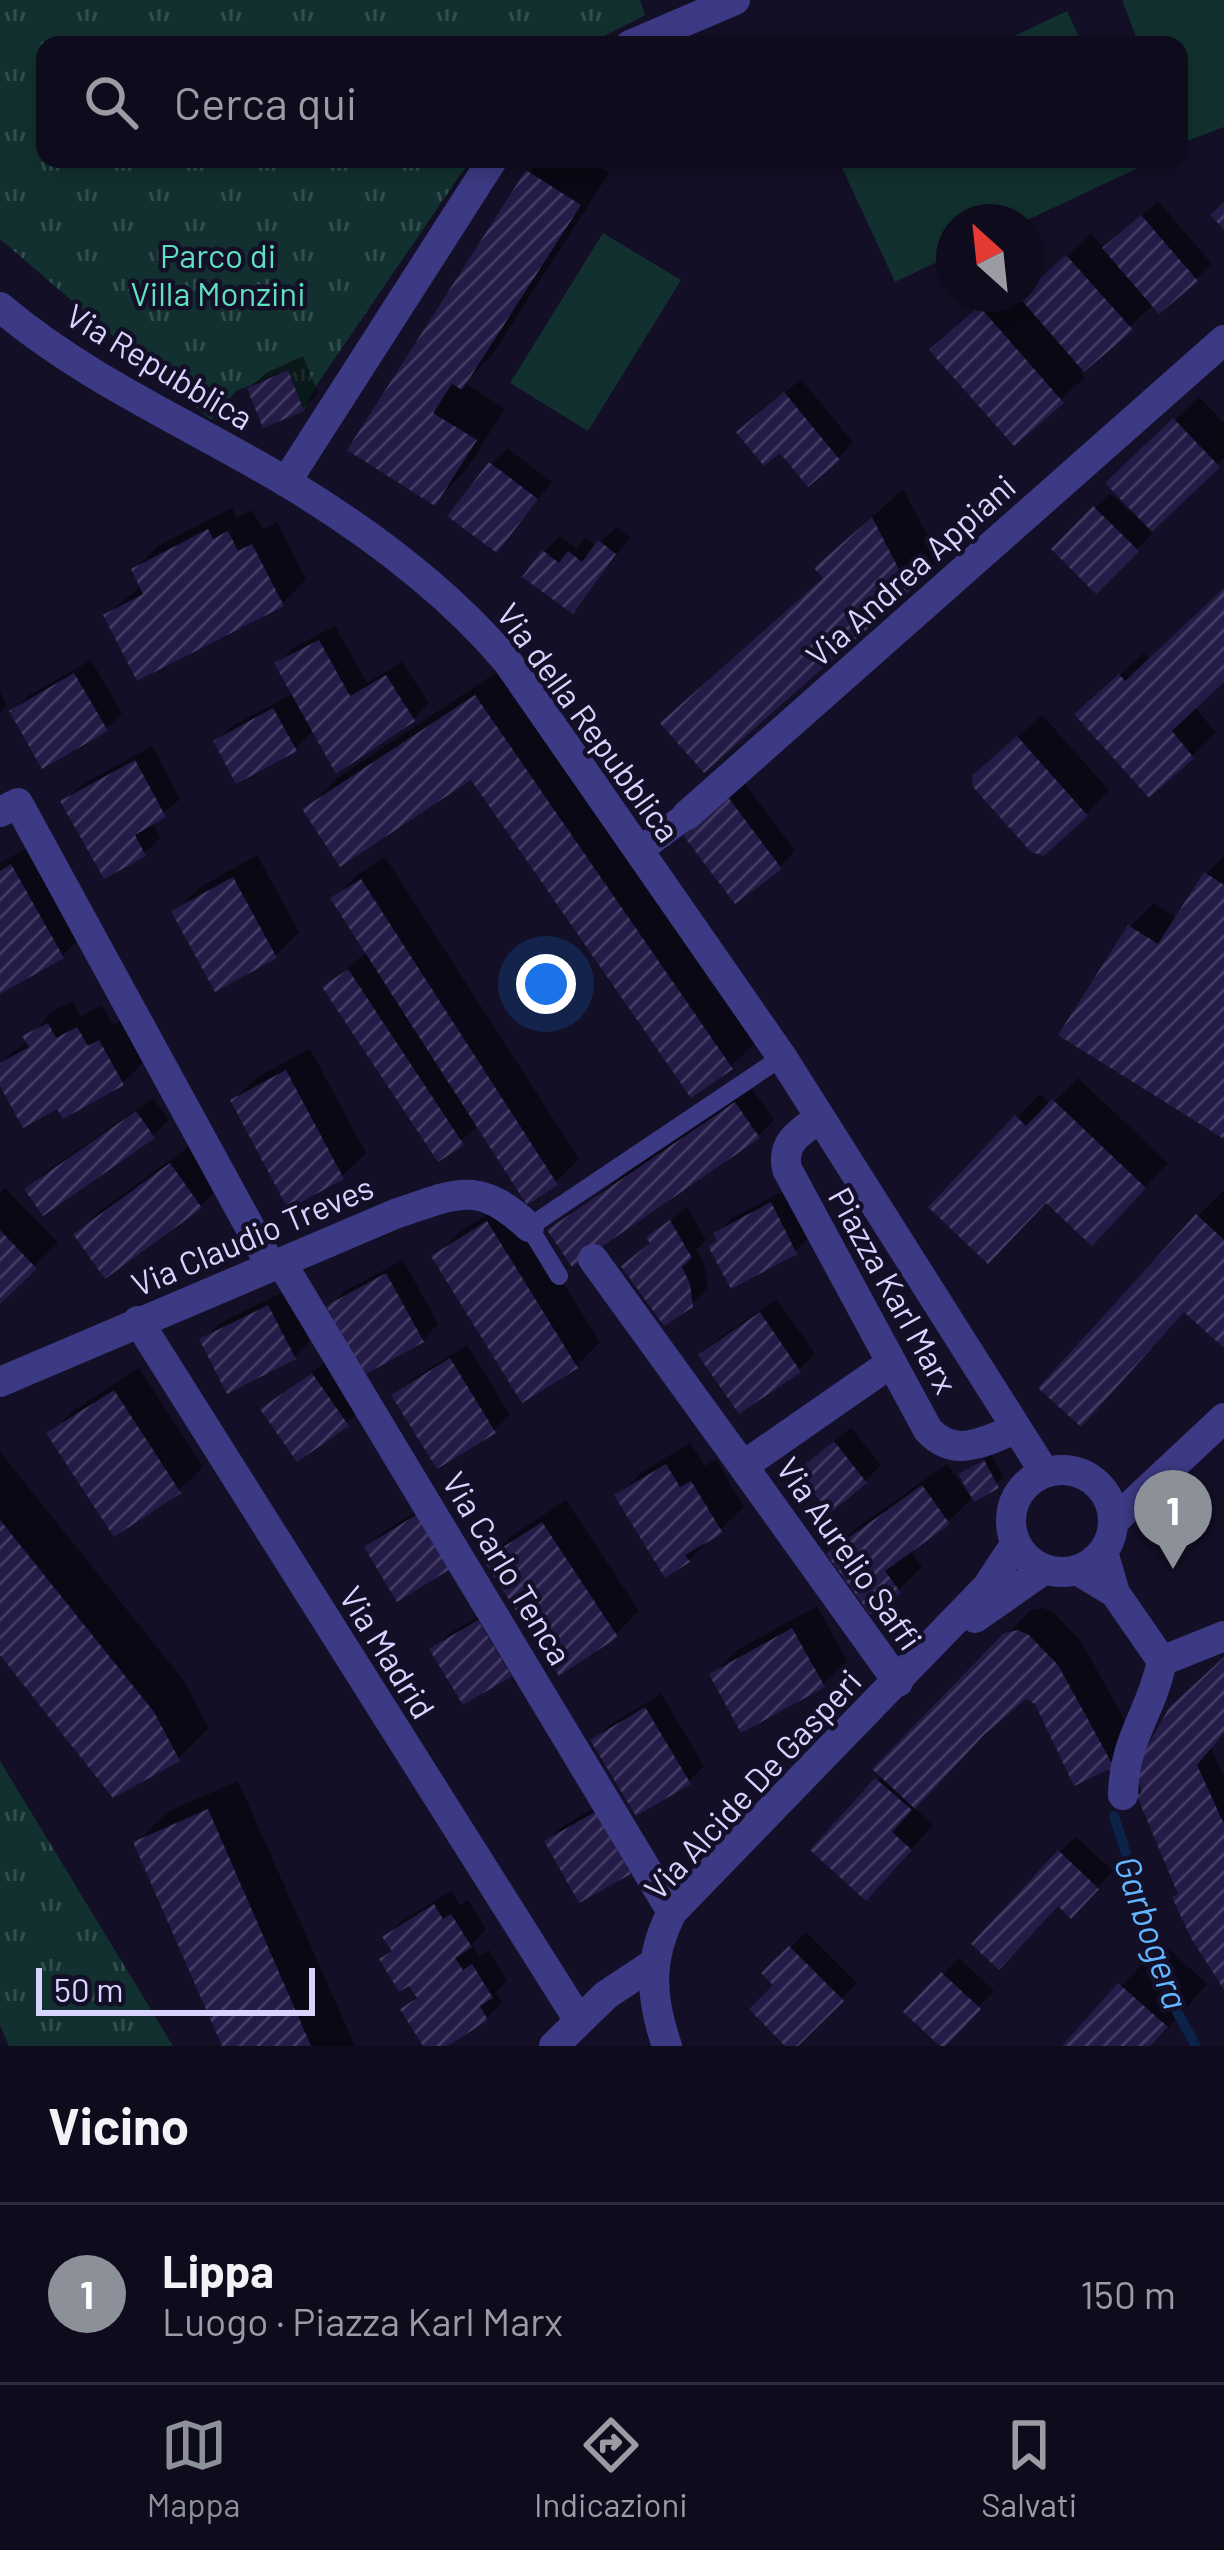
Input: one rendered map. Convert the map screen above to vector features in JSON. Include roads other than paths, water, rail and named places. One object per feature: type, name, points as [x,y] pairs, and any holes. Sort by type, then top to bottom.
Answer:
[{"type":"street","points":[[651,36],[735,0]]},
{"type":"street","points":[[286,482],[487,168]]},
{"type":"street","name":"Via Repubblica","points":[[0,307],[108,383],[286,482]]},
{"type":"street","name":"Via Andrea Appiani","points":[[640,850],[688,815],[1224,340]]},
{"type":"street","name":"Via della Repubblica","points":[[286,482],[362,531],[474,622],[507,661],[782,1057]]},
{"type":"street","name":"Via Carlo Tenca","points":[[0,812],[18,803],[276,1264],[673,1912]]},
{"type":"street","name":"Piazza Karl Marx","points":[[782,1057],[973,1363],[1037,1478]]},
{"type":"street","name":"Piazza Karl Marx","points":[[820,1118],[788,1144],[787,1169],[891,1364],[939,1441],[960,1448],[1006,1433]]},
{"type":"street","name":"Via Claudio Treves","points":[[0,1382],[395,1214],[475,1192],[502,1202],[529,1227]]},
{"type":"street","name":"Via Aurelio Saffi","points":[[593,1259],[898,1682]]},
{"type":"street","name":"Via Madrid","points":[[138,1321],[578,2020]]},
{"type":"street","name":"Piazza Karl Marx","points":[[973,1363],[1006,1433],[1037,1478]]},
{"type":"street","name":"Via Aurelio Saffi","points":[[743,1466],[891,1364]]},
{"type":"street","points":[[1077,1570],[1224,1418]]},
{"type":"street","points":[[1115,1593],[1108,1537],[1111,1506],[1092,1480],[1061,1470],[1037,1478],[1012,1511],[1016,1543],[1023,1554],[1045,1569],[1077,1570],[1115,1593],[1162,1661],[1152,1700],[1127,1748],[1123,1795]]},
{"type":"street","name":"Via Alcide De Gasperi","points":[[667,2046],[652,1993],[653,1964],[673,1912],[987,1587],[1016,1543]]},
{"type":"street","name":"Via Alcide De Gasperi","points":[[926,1652],[1045,1569]]},
{"type":"street","points":[[1162,1661],[1224,1636]]},
{"type":"street","points":[[554,2046],[606,1995],[653,1964]]},
{"type":"lane","points":[[559,1276],[529,1227],[782,1057]]},
{"type":"waterway","name":"Garbogera","points":[[1114,1816],[1176,2010],[1196,2046]]},
{"type":"place","name":"Lippa","points":[[1173,1569]]},
{"type":"park label","name":"Parco di Villa Monzini","points":[[218,274]]}]
